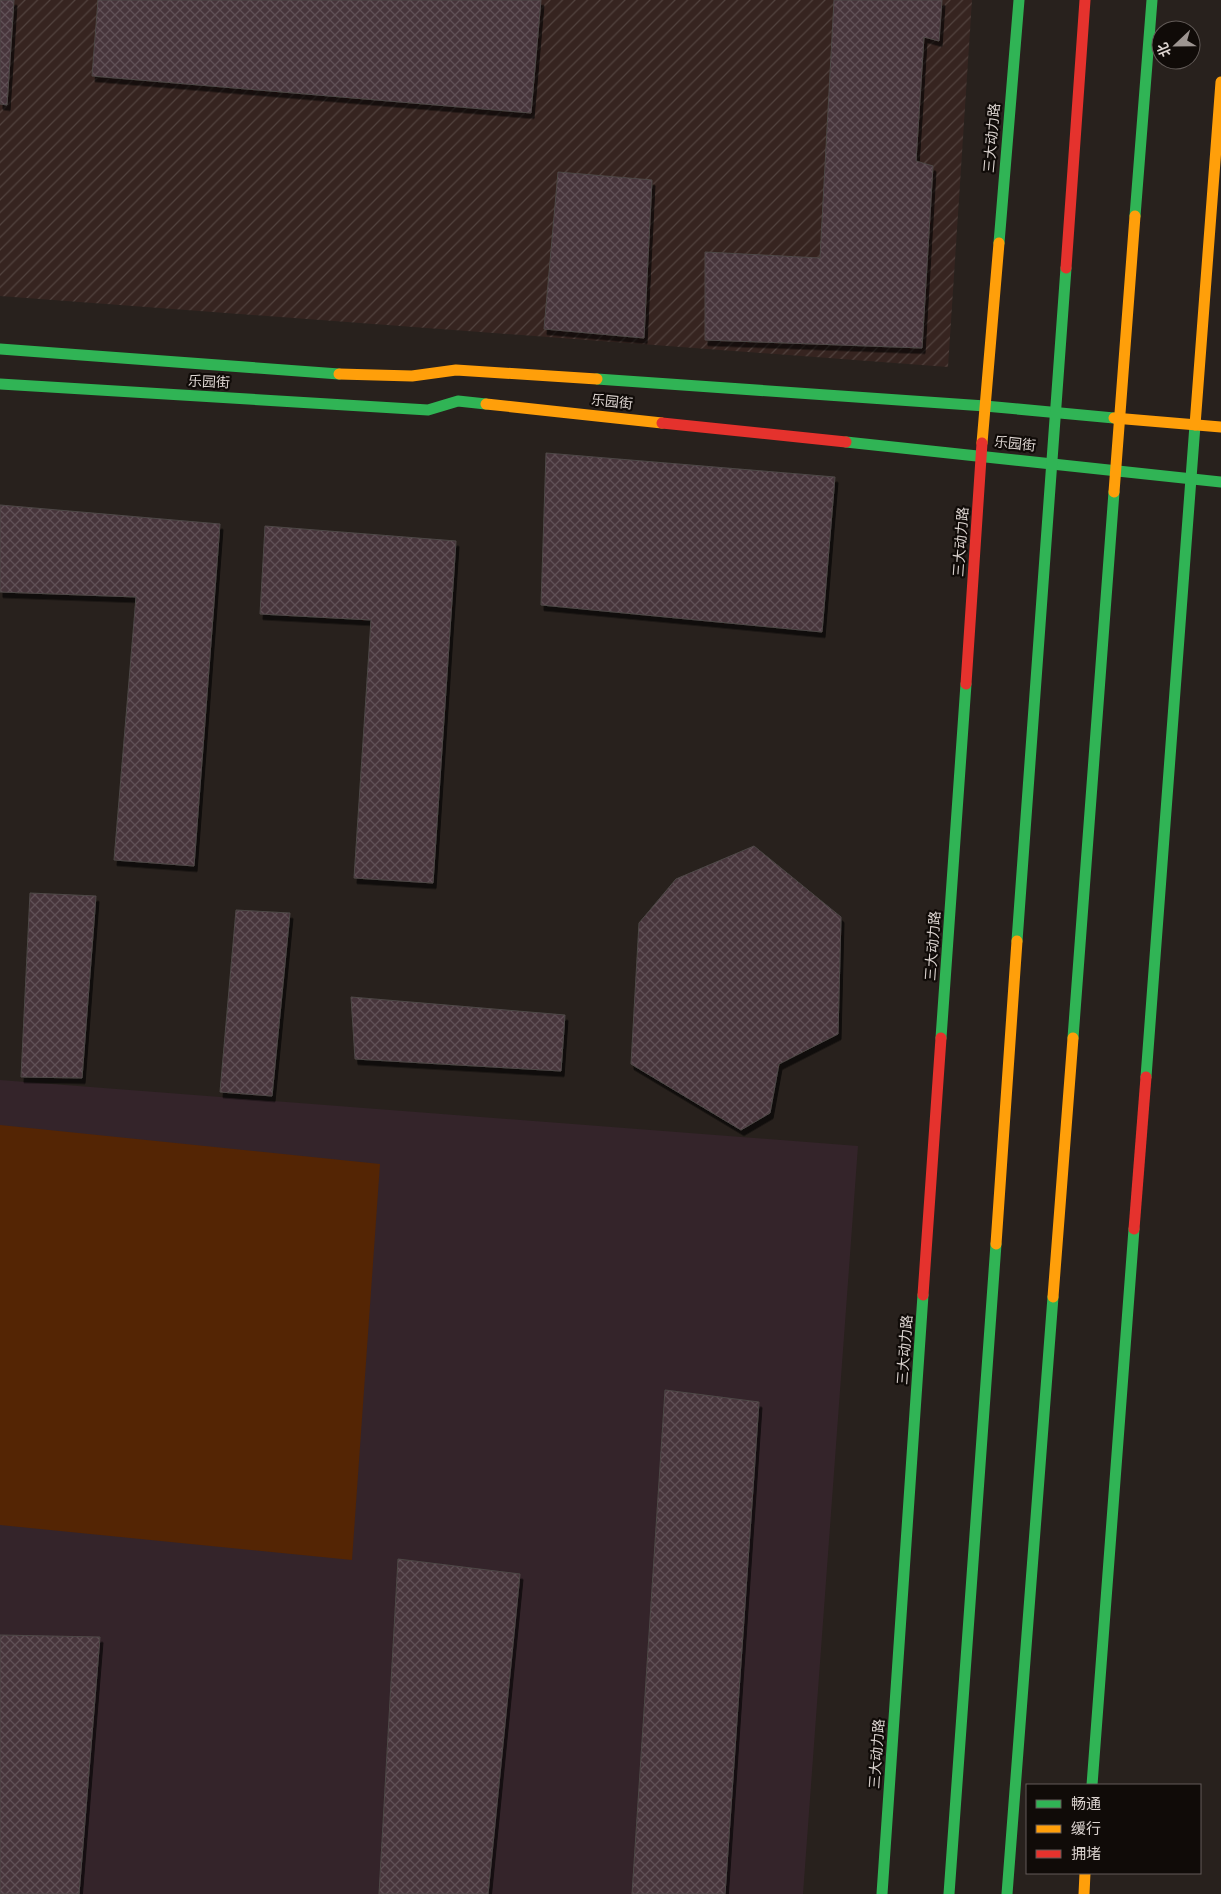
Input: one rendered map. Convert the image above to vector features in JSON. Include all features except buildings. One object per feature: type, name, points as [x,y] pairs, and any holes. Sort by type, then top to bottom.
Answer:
[{"type":"main road","name":"三大动力路","points":[[882,1894],[985,406],[1019,0]]},
{"type":"main road","points":[[949,1894],[1085,0]]},
{"type":"main road","points":[[1007,1894],[1152,0]]},
{"type":"main road","points":[[1092,1784],[1221,82]]},
{"type":"main road","name":"乐园街","points":[[0,349],[340,374],[412,376],[456,370],[488,372],[985,406],[1221,428]]},
{"type":"main road","name":"乐园街","points":[[0,384],[428,410],[458,401],[1221,482]]},
{"type":"main road","points":[[1084,1894],[1085,1874]]},
{"type":"shaded area","points":[[0,0],[972,0],[948,367],[0,296]]},
{"type":"shaded area","points":[[0,1080],[858,1146],[803,1894],[0,1894]]},
{"type":"shaded area","points":[[0,1125],[380,1164],[352,1560],[0,1525]]},
{"type":"traffic: fast","points":[[999,243],[1019,0]]},
{"type":"traffic: fast","points":[[1135,216],[1152,0]]},
{"type":"traffic: fast","points":[[1017,941],[1066,268]]},
{"type":"traffic: fast","points":[[0,349],[339,374]]},
{"type":"traffic: fast","points":[[597,379],[985,406],[1114,418]]},
{"type":"traffic: fast","points":[[0,384],[428,410],[458,401],[486,404]]},
{"type":"traffic: fast","points":[[1146,1077],[1195,425]]},
{"type":"traffic: fast","points":[[846,442],[1221,482]]},
{"type":"traffic: fast","points":[[1073,1038],[1114,492]]},
{"type":"traffic: fast","points":[[941,1038],[966,684]]},
{"type":"traffic: fast","points":[[1092,1784],[1134,1229]]},
{"type":"traffic: fast","points":[[949,1894],[996,1244]]},
{"type":"traffic: fast","points":[[882,1894],[923,1295]]},
{"type":"traffic: fast","points":[[1007,1894],[1053,1297]]},
{"type":"traffic: slow","points":[[1195,425],[1221,82]]},
{"type":"traffic: slow","points":[[1114,492],[1135,216]]},
{"type":"traffic: slow","points":[[982,443],[999,243]]},
{"type":"traffic: slow","points":[[339,374],[412,376],[456,370],[597,379]]},
{"type":"traffic: slow","points":[[486,404],[662,423]]},
{"type":"traffic: slow","points":[[1114,418],[1221,427]]},
{"type":"traffic: slow","points":[[996,1244],[1017,941]]},
{"type":"traffic: slow","points":[[1053,1297],[1073,1038]]},
{"type":"traffic: slow","points":[[1084,1894],[1085,1874]]},
{"type":"traffic: jam","points":[[1066,268],[1085,0]]},
{"type":"traffic: jam","points":[[662,423],[846,442]]},
{"type":"traffic: jam","points":[[966,684],[982,443]]},
{"type":"traffic: jam","points":[[923,1295],[941,1038]]},
{"type":"traffic: jam","points":[[1134,1229],[1146,1077]]}]
